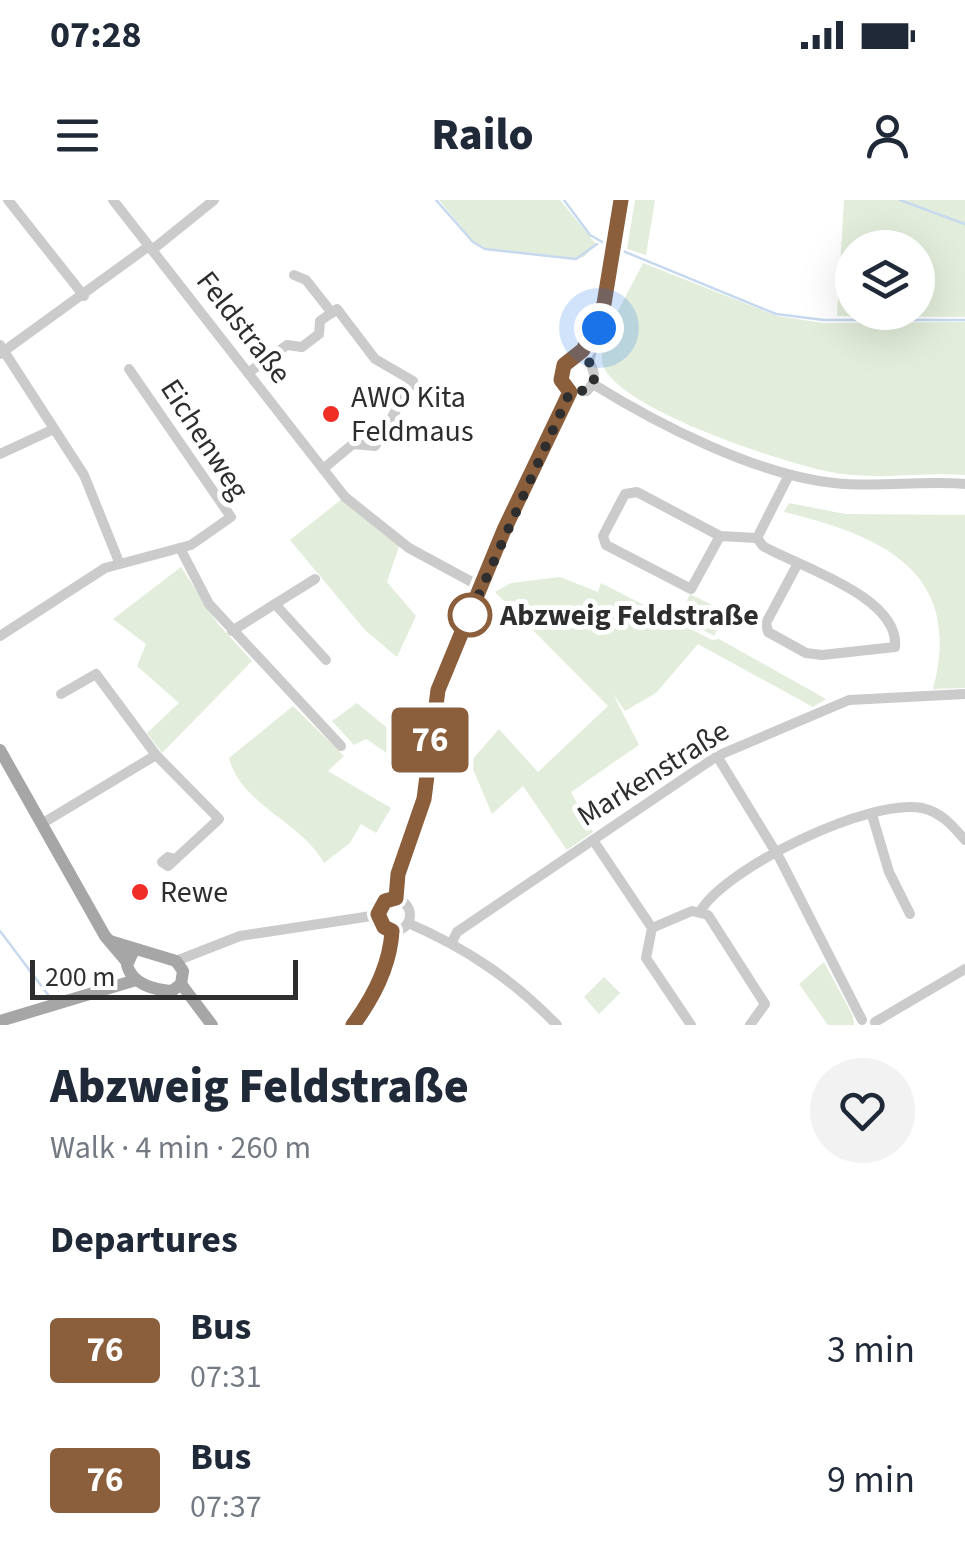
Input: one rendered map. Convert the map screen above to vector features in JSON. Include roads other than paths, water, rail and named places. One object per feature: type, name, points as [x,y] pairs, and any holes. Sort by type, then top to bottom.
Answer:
[{"type":"main road","points":[[0,750],[108,940],[131,966],[178,976]]},
{"type":"main road","points":[[0,1020],[113,990],[148,950],[178,976],[212,1025]]},
{"type":"street","points":[[8,200],[84,296]]},
{"type":"street","name":"Feldstraße","points":[[113,200],[323,469],[382,530],[481,586]]},
{"type":"street","points":[[119,562],[84,476],[1,350],[84,296],[214,200]]},
{"type":"street","points":[[589,362],[616,249],[621,200]]},
{"type":"street","points":[[294,275],[306,280],[332,312]]},
{"type":"street","points":[[570,392],[560,372],[577,358],[604,304]]},
{"type":"street","points":[[248,373],[286,345],[302,347],[319,334],[320,322],[336,309],[375,359],[412,381],[375,446],[353,444],[323,469]]},
{"type":"street","points":[[570,392],[588,390],[593,384],[595,372],[589,362],[577,358]]},
{"type":"street","name":"Eichenweg","points":[[0,636],[119,562],[192,546],[231,517],[128,369]]},
{"type":"street","points":[[593,384],[654,418],[789,474],[859,485],[965,484]]},
{"type":"street","points":[[396,898],[398,874],[424,799],[438,690],[570,392]]},
{"type":"street","points":[[0,454],[54,429]]},
{"type":"street","points":[[757,538],[789,474]]},
{"type":"street","points":[[720,536],[692,588],[606,545],[603,536],[625,494],[637,492],[720,536],[757,538],[797,565],[876,604],[893,625],[895,647],[822,655],[806,653],[768,632],[766,623],[797,565]]},
{"type":"street","points":[[180,548],[209,604],[341,746]]},
{"type":"street","points":[[232,631],[315,579]]},
{"type":"street","points":[[275,604],[326,660]]},
{"type":"street","points":[[62,694],[96,674],[156,755],[219,819],[176,860]]},
{"type":"street","name":"Markenstraße","points":[[452,942],[457,932],[717,756],[849,700],[965,694]]},
{"type":"street","points":[[42,823],[156,755]]},
{"type":"street","points":[[717,756],[777,853],[861,1022],[875,1024],[965,969]]},
{"type":"street","points":[[652,928],[701,910],[710,896],[813,834],[872,815],[902,807],[925,809],[944,818],[965,840]]},
{"type":"street","points":[[872,815],[889,872],[910,914]]},
{"type":"street","points":[[593,840],[652,928],[646,958],[691,1025]]},
{"type":"street","points":[[378,914],[385,901],[396,898],[409,907],[408,923]]},
{"type":"street","points":[[701,910],[762,996],[765,1004],[750,1025]]},
{"type":"street","points":[[378,914],[384,927],[392,931]]},
{"type":"street","points":[[178,976],[202,953],[240,936],[378,914]]},
{"type":"street","points":[[353,1025],[378,983],[392,931],[408,923],[452,942],[516,983],[557,1025]]},
{"type":"waterway","points":[[436,200],[473,242],[485,249],[576,259],[597,244]]},
{"type":"waterway","points":[[564,200],[590,235],[611,247]]},
{"type":"waterway","points":[[900,200],[965,224]]},
{"type":"waterway","points":[[618,249],[776,314],[824,320],[965,320]]},
{"type":"waterway","points":[[0,931],[49,996]]},
{"type":"place","name":"AWO Kita Feldmaus","points":[[331,414]]},
{"type":"place","name":"Abzweig Feldstraße","points":[[470,615]]},
{"type":"place","name":"Rewe","points":[[140,892]]}]
